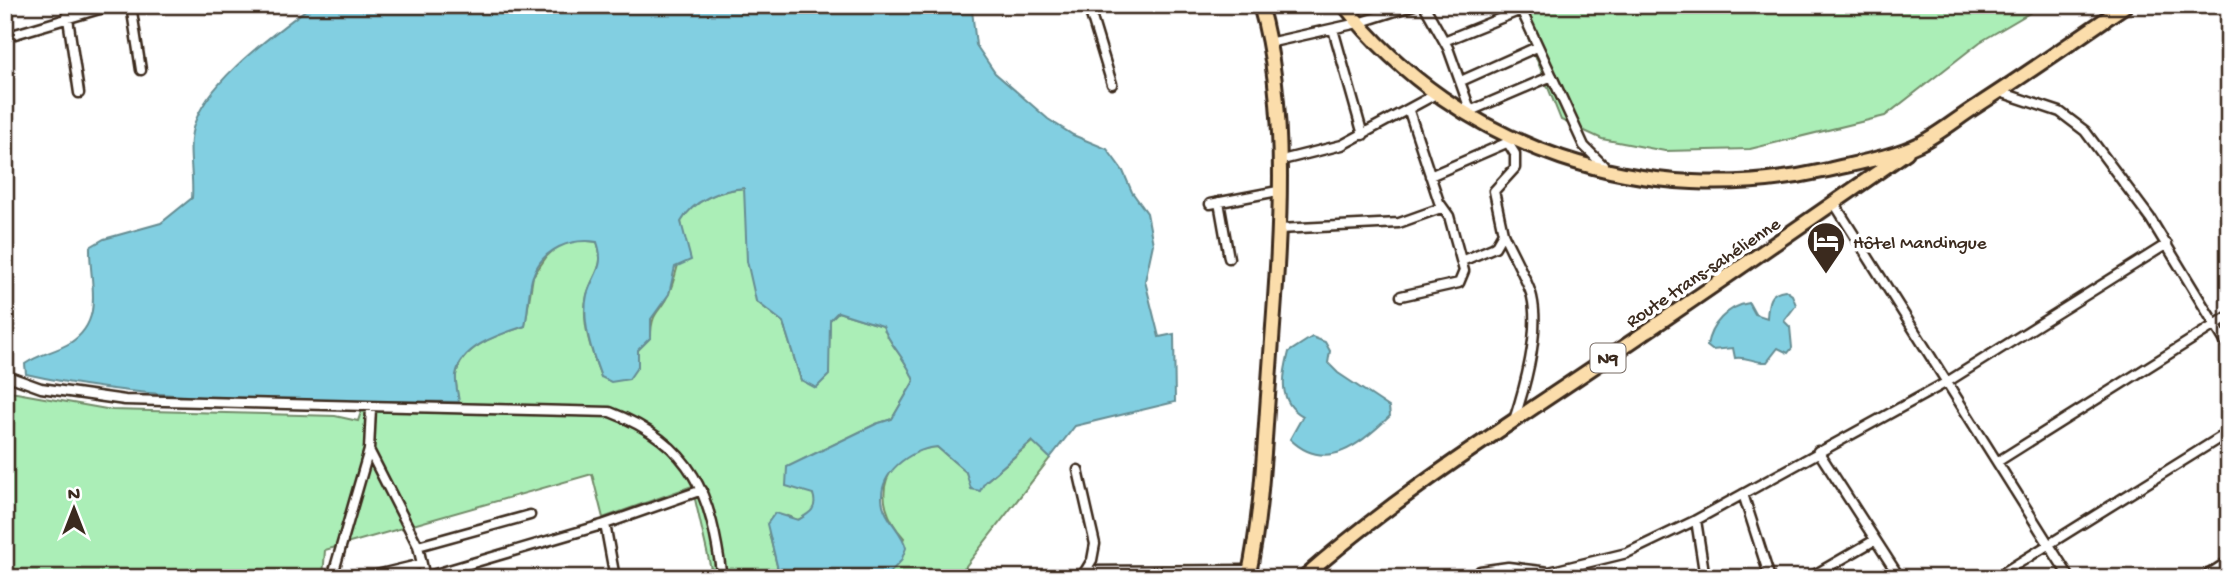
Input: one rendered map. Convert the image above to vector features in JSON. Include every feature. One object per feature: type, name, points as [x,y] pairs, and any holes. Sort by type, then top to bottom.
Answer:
[{"type":"highway","points":[[1249,574],[1263,455],[1279,229],[1278,161],[1268,43],[1260,5]]},
{"type":"highway","points":[[1344,5],[1395,61],[1436,94],[1510,141],[1566,161],[1617,174],[1716,184],[1758,181],[1845,166],[1919,144],[2126,5]]},
{"type":"highway","name":"Route trans-sahélienne","points":[[1303,578],[1347,539],[1514,421],[1919,144]]},
{"type":"street","points":[[7,5],[7,37],[113,5]]},
{"type":"street","points":[[66,5],[79,93]]},
{"type":"street","points":[[131,5],[141,71]]},
{"type":"street","points":[[1088,5],[1112,84]]},
{"type":"street","points":[[1424,5],[1444,41],[1471,115],[1552,76]]},
{"type":"street","points":[[1268,43],[1358,23],[1408,6]]},
{"type":"street","points":[[1444,41],[1520,8],[1584,146],[1596,161],[1617,174]]},
{"type":"street","points":[[1333,29],[1363,135]]},
{"type":"street","points":[[1461,82],[1537,47]]},
{"type":"street","points":[[2000,92],[2047,106],[2075,121],[2123,179],[2167,244],[2229,348]]},
{"type":"street","points":[[1278,161],[1342,145],[1436,94]]},
{"type":"street","points":[[1401,296],[1459,283],[1464,271],[1449,216],[1441,208],[1409,111]]},
{"type":"street","points":[[1430,176],[1510,141],[1515,154],[1515,168],[1497,186],[1493,194],[1503,233],[1529,287],[1533,304],[1531,351],[1514,421]]},
{"type":"street","points":[[1229,258],[1214,203],[1278,191]]},
{"type":"street","points":[[1834,203],[2070,578]]},
{"type":"street","points":[[1279,229],[1399,223],[1441,208]]},
{"type":"street","points":[[1462,261],[1496,247],[1503,233]]},
{"type":"street","points":[[1476,578],[1480,571],[1496,567],[1549,572],[1614,558],[1696,520],[1947,382],[2167,244]]},
{"type":"street","points":[[1997,462],[2229,316]]},
{"type":"street","points":[[5,374],[41,387],[125,400],[370,408],[593,409],[610,412],[635,423],[673,450],[694,473],[714,524],[721,576],[691,578]]},
{"type":"street","points":[[332,578],[338,549],[369,450],[370,408]]},
{"type":"street","points":[[1995,578],[2229,432]]},
{"type":"street","points":[[369,450],[418,546],[425,577],[605,524],[702,490]]},
{"type":"street","points":[[1818,451],[1900,578]]},
{"type":"street","points":[[1078,470],[1095,544],[1094,553],[1083,574],[1249,574]]},
{"type":"street","points":[[1743,494],[1770,578]]},
{"type":"street","points":[[418,546],[530,514]]},
{"type":"street","points":[[1696,520],[1706,578]]},
{"type":"street","points":[[605,524],[615,578]]},
{"type":"street","points":[[1809,578],[1875,540]]},
{"type":"street","points":[[2203,578],[2229,561]]},
{"type":"street","points":[[363,578],[422,564]]},
{"type":"green space","points":[[1515,5],[2043,5],[1980,42],[1885,116],[1750,149],[1665,151],[1602,139],[1561,120]]},
{"type":"green space","points":[[745,188],[756,301],[783,322],[801,380],[829,352],[830,320],[838,312],[883,326],[908,366],[914,381],[892,419],[802,460],[816,503],[813,512],[798,520],[787,516],[769,533],[780,578],[713,578],[692,486],[603,518],[592,474],[325,550],[323,578],[5,578],[5,391],[112,410],[335,416],[358,421],[365,400],[458,402],[456,375],[459,365],[483,342],[525,326],[533,276],[547,256],[559,245],[579,240],[597,242],[599,251],[599,264],[587,295],[585,315],[588,337],[601,377],[638,366],[638,350],[651,337],[653,321],[675,276],[681,248],[681,221],[686,214],[708,197]]},
{"type":"green space","points":[[1033,441],[1050,458],[966,566],[964,578],[884,578],[904,538],[886,508],[884,493],[893,468],[904,458],[937,447],[966,472],[972,489],[985,482]]},
{"type":"water","points":[[312,5],[980,5],[981,8],[972,10],[976,45],[995,73],[1048,119],[1073,135],[1107,149],[1147,213],[1153,244],[1145,281],[1159,337],[1174,334],[1175,402],[1075,426],[1050,458],[1032,441],[985,482],[980,491],[971,489],[966,472],[937,447],[916,453],[897,465],[885,483],[882,494],[888,517],[906,548],[901,561],[885,578],[780,578],[767,524],[775,513],[798,520],[814,507],[813,494],[786,486],[787,467],[876,424],[892,419],[914,381],[908,366],[883,326],[838,312],[830,320],[829,375],[816,388],[801,380],[783,322],[756,301],[747,261],[744,188],[726,191],[700,202],[681,222],[691,260],[675,267],[669,294],[651,319],[651,337],[638,350],[638,366],[629,379],[611,382],[601,377],[594,358],[585,315],[587,295],[600,258],[597,242],[587,241],[559,247],[538,266],[532,280],[525,326],[483,342],[466,356],[456,375],[459,402],[187,396],[79,384],[26,374],[25,364],[70,343],[81,334],[88,323],[93,299],[90,247],[104,239],[161,223],[192,198],[191,136],[200,110],[226,76],[243,60]]},
{"type":"water","points":[[1785,290],[1792,295],[1796,305],[1784,321],[1790,327],[1792,348],[1788,353],[1778,348],[1767,362],[1763,362],[1735,358],[1733,348],[1712,350],[1707,346],[1716,324],[1727,312],[1749,303],[1755,314],[1767,318],[1772,296]]},
{"type":"water","points":[[1312,337],[1325,342],[1330,351],[1328,363],[1338,373],[1389,407],[1390,416],[1367,436],[1343,451],[1330,454],[1317,454],[1303,449],[1290,439],[1303,416],[1289,403],[1286,396],[1284,379],[1287,361],[1289,352]]},
{"type":"place","name":"Hôtel Mandingue","points":[[1826,275]]}]
